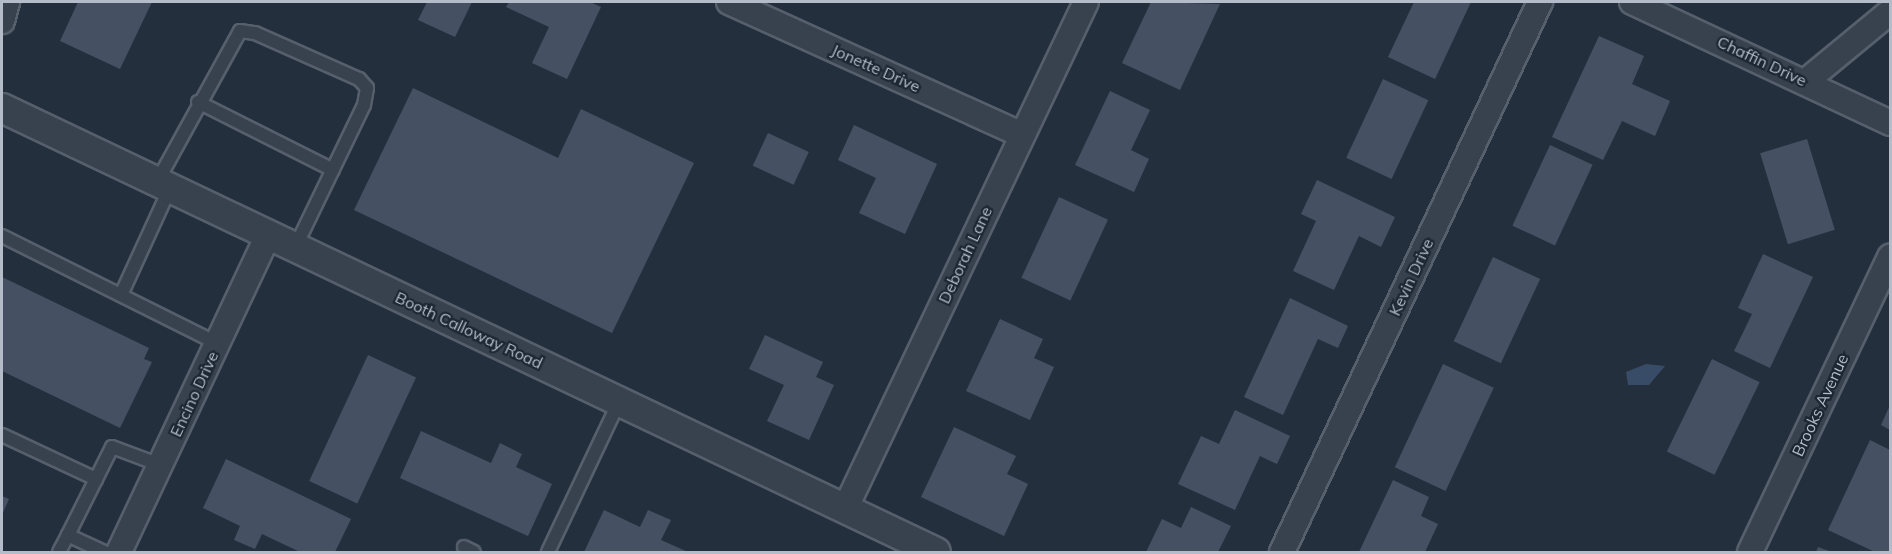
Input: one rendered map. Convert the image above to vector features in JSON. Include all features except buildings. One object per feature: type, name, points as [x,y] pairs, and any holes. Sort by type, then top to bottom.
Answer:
[{"type":"street","points":[[2,21],[7,2]]},
{"type":"street","name":"Jonette Drive","points":[[729,2],[1022,135]]},
{"type":"street","name":"Deborah Lane","points":[[845,509],[1086,2]]},
{"type":"street","name":"Kevin Drive","points":[[1282,552],[1540,2]]},
{"type":"street","name":"Chaffin Drive","points":[[1632,2],[1890,123]]},
{"type":"street","points":[[1805,82],[1890,12]]},
{"type":"street","name":"Booth Calloway Road","points":[[2,108],[936,552]]},
{"type":"street","name":"Encino Drive","points":[[119,552],[268,235]]},
{"type":"street","name":"Brooks Avenue","points":[[1750,552],[1890,257]]},
{"type":"lane","points":[[121,295],[198,102],[240,31],[255,33],[359,79],[367,88],[364,105],[295,248]]},
{"type":"lane","points":[[198,102],[333,170]]},
{"type":"lane","points":[[2,237],[217,343]]},
{"type":"lane","points":[[548,552],[619,402]]},
{"type":"lane","points":[[2,435],[96,479]]},
{"type":"lane","points":[[58,552],[112,447],[160,465]]},
{"type":"lane","points":[[68,535],[104,552]]},
{"type":"water","points":[[1646,364],[1665,366],[1649,385],[1628,385],[1626,372]]}]
